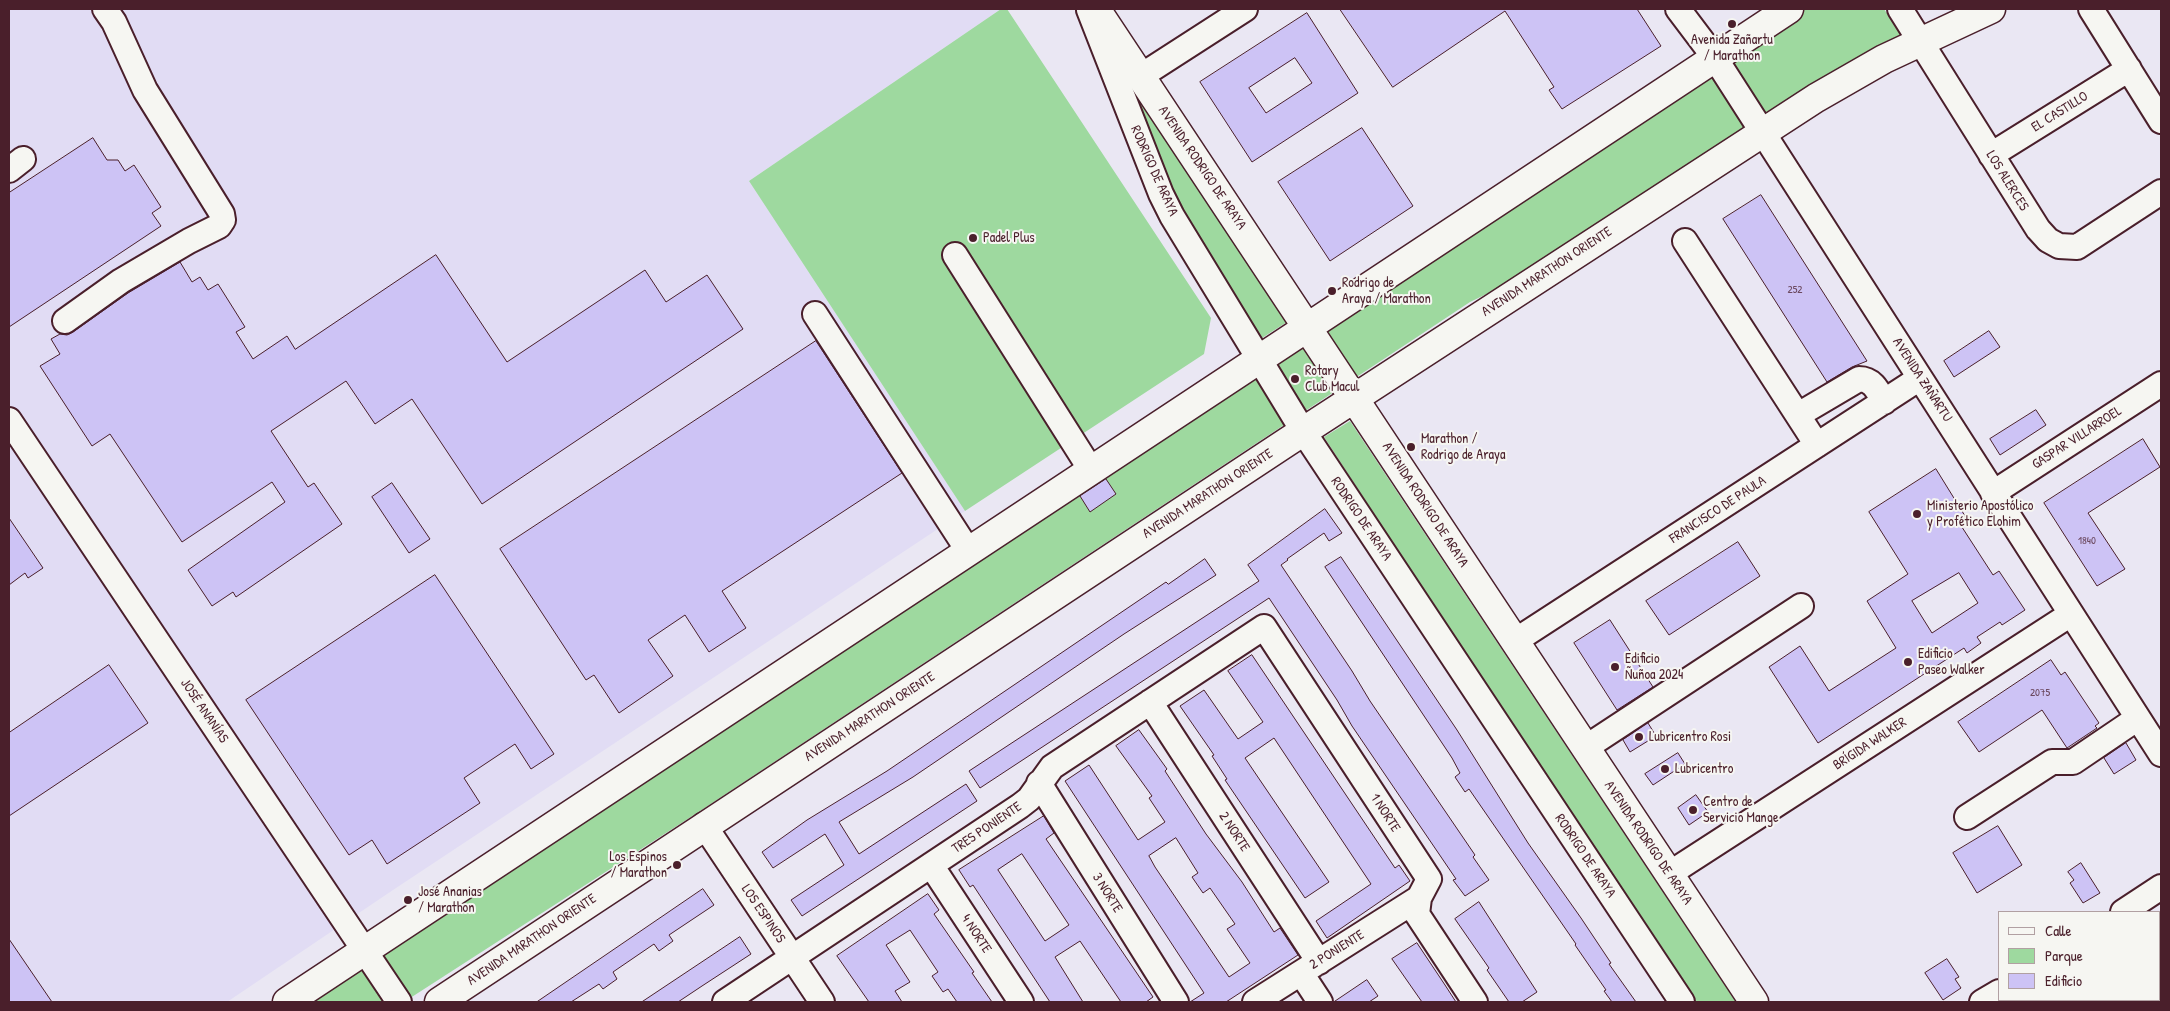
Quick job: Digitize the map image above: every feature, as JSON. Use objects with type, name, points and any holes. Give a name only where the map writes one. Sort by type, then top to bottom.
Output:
[{"type":"main road","name":"AVENIDA RODRIGO DE ARAYA","points":[[1096,9],[1754,1002]]},
{"type":"main road","points":[[288,1002],[1790,9]]},
{"type":"main road","name":"AVENIDA MARATHON ORIENTE","points":[[439,1002],[1354,398],[1763,132],[1864,69],[1991,9]]},
{"type":"street","points":[[65,321],[121,281],[188,241],[219,226],[223,220],[222,214],[145,90],[114,22],[105,9]]},
{"type":"street","name":"RODRIGO DE ARAYA","points":[[1088,9],[1161,194],[1172,216],[1303,432],[1682,1002]]},
{"type":"street","points":[[1141,76],[1245,9]]},
{"type":"street","name":"AVENIDA ZAÑARTU","points":[[1678,9],[1715,58],[1763,132],[2161,754]]},
{"type":"street","name":"LOS ALERCES","points":[[1900,9],[2038,229],[2048,240],[2059,246],[2077,247],[2161,192]]},
{"type":"street","points":[[2091,9],[2129,69],[2153,90],[2161,121]]},
{"type":"street","name":"EL CASTILLO","points":[[1991,155],[2129,69]]},
{"type":"street","points":[[1686,241],[1817,445]]},
{"type":"street","points":[[955,255],[1092,470]]},
{"type":"street","points":[[815,314],[969,552]]},
{"type":"street","name":"FRANCISCO DE PAULA","points":[[1515,641],[1920,378]]},
{"type":"street","points":[[1798,415],[1859,379],[1864,379],[1873,384],[1884,402]]},
{"type":"street","name":"GASPAR VILLARROEL","points":[[1994,492],[2161,384]]},
{"type":"street","name":"JOSÉ ANANÍAS","points":[[9,420],[399,1002]]},
{"type":"street","points":[[1585,748],[1801,606]]},
{"type":"street","name":"BRÍGIDA WALKER","points":[[1669,874],[2071,614]]},
{"type":"street","name":"TRES PONIENTE","points":[[725,1002],[1020,806],[1028,799],[1052,767],[1264,627]]},
{"type":"street","name":"1 NORTE","points":[[1264,627],[1429,879],[1420,898],[1417,914],[1475,1002]]},
{"type":"street","name":"2 NORTE","points":[[1150,702],[1310,968],[1320,1002]]},
{"type":"street","points":[[1967,817],[2052,762],[2073,762],[2138,718]]},
{"type":"street","name":"3 NORTE","points":[[1039,783],[1176,1002]]},
{"type":"street","name":"LOS ESPINOS","points":[[704,826],[822,1002]]},
{"type":"street","name":"4 NORTE","points":[[931,865],[1021,1002]]},
{"type":"street","points":[[2124,911],[2161,887]]},
{"type":"street","name":"2 PONIENTE","points":[[1255,1002],[1420,898]]},
{"type":"street","points":[[1982,1002],[1998,993]]},
{"type":"shaded area","points":[[9,9],[1001,9],[749,181],[965,511],[227,1002],[9,1002]]},
{"type":"green space","name":"Padel Plus","points":[[1001,9],[1007,9],[1211,318],[1204,354],[965,511],[749,181]]},
{"type":"green space","points":[[1798,9],[1884,9],[1905,40],[1528,274],[1470,302],[697,813],[404,1002],[300,1002]]},
{"type":"green space","points":[[1134,81],[1288,314],[1287,322],[1262,338],[1257,336],[1172,194],[1124,86]]},
{"type":"green space","points":[[1350,421],[1736,1002],[1691,1002],[1324,437]]},
{"type":"building","points":[[1340,9],[1637,9],[1661,46],[1562,109],[1549,90],[1554,87],[1505,11],[1393,87]]},
{"type":"building","points":[[1307,13],[1358,93],[1252,162],[1200,82]],"holes":[[[1295,58],[1312,83],[1266,113],[1249,88]]]},
{"type":"building","points":[[1362,128],[1413,206],[1330,261],[1278,182]]},
{"type":"building","points":[[93,138],[107,160],[118,160],[125,171],[134,165],[161,207],[152,213],[161,226],[9,327],[9,193]]},
{"type":"building","points":[[1761,195],[1867,361],[1852,367],[1827,382],[1723,219]]},
{"type":"building","points":[[436,255],[507,362],[645,270],[666,302],[707,275],[743,329],[482,504],[412,399],[375,424],[346,381],[271,431],[308,487],[314,483],[342,524],[236,597],[233,592],[212,606],[188,570],[285,502],[272,482],[182,542],[110,434],[92,446],[40,366],[60,354],[51,339],[60,334],[67,335],[73,332],[128,293],[180,262],[192,282],[200,277],[208,290],[218,284],[245,327],[236,332],[253,359],[287,336],[295,349]]},
{"type":"building","points":[[1989,331],[2000,347],[1954,377],[1944,361]]},
{"type":"building","points":[[816,341],[902,473],[722,591],[746,628],[709,652],[685,615],[648,640],[673,676],[619,713],[594,675],[586,680],[500,549]]},
{"type":"building","points":[[2036,410],[2046,425],[2000,455],[1990,439]]},
{"type":"building","points":[[2143,439],[2160,467],[2088,513],[2125,569],[2097,586],[2044,503]]},
{"type":"building","points":[[1936,469],[1965,516],[1958,521],[1993,575],[1999,571],[2025,610],[2002,625],[2000,622],[1977,637],[1981,643],[1967,653],[1964,648],[1818,743],[1769,667],[1800,646],[1829,691],[1896,648],[1867,601],[1908,574],[1869,512]],"holes":[[[1959,573],[1978,603],[1932,633],[1912,601]]]},
{"type":"building","points":[[1106,479],[1116,494],[1090,512],[1080,496]]},
{"type":"building","points":[[392,483],[430,539],[409,553],[372,497]]},
{"type":"building","points":[[1325,509],[1342,533],[1329,541],[1324,533],[1281,565],[1370,701],[1475,855],[1473,857],[1489,880],[1465,896],[1453,880],[1456,879],[1352,726],[1337,700],[1269,598],[980,788],[969,771],[1259,581],[1248,565]]},
{"type":"building","points":[[9,518],[43,568],[28,578],[25,573],[9,585]]},
{"type":"building","points":[[1738,542],[1760,576],[1669,635],[1646,601]]},
{"type":"building","points":[[1341,557],[1457,730],[1528,843],[1581,918],[1611,963],[1609,964],[1636,1002],[1612,1002],[1576,944],[1469,789],[1465,792],[1455,777],[1460,773],[1452,758],[1325,567]]},
{"type":"building","points":[[1205,559],[1216,575],[1124,634],[913,777],[839,822],[859,854],[966,784],[977,801],[802,916],[791,900],[844,865],[825,834],[773,868],[762,852],[807,820],[887,771],[1166,582],[1168,584]]},
{"type":"building","points":[[435,575],[554,754],[531,769],[515,744],[464,778],[480,803],[387,864],[372,840],[349,855],[246,700]]},
{"type":"building","name":"Edificio Ñuñoa 2024","points":[[1610,620],[1653,687],[1617,710],[1574,643]]},
{"type":"building","points":[[1252,655],[1395,868],[1399,865],[1410,881],[1327,938],[1316,921],[1371,884],[1274,738],[1245,758],[1329,882],[1305,898],[1225,780],[1227,779],[1212,756],[1214,755],[1180,706],[1204,690],[1238,739],[1263,722],[1228,671]]},
{"type":"building","points":[[2051,660],[2061,675],[2065,672],[2099,723],[2095,726],[2097,728],[2067,748],[2042,710],[1979,752],[1958,722]]},
{"type":"building","points":[[109,665],[148,723],[9,816],[9,733]]},
{"type":"building","name":"Lubricentro Rosi","points":[[1648,723],[1656,736],[1630,752],[1623,740]]},
{"type":"building","points":[[1139,730],[1167,769],[1165,771],[1206,834],[1242,882],[1274,932],[1280,928],[1298,955],[1226,1002],[1190,1002],[1204,993],[1065,781],[1089,765],[1138,840],[1165,822],[1149,798],[1152,796],[1116,746]],"holes":[[[1176,838],[1198,873],[1192,877],[1203,893],[1210,888],[1235,924],[1227,929],[1250,963],[1229,977],[1149,856]]]},
{"type":"building","points":[[2126,743],[2136,760],[2114,774],[2104,758]]},
{"type":"building","name":"Lubricentro","points":[[1678,753],[1685,764],[1653,785],[1645,774]]},
{"type":"building","name":"Centro de Servicio Mange","points":[[1696,795],[1708,812],[1689,825],[1678,808]]},
{"type":"building","points":[[1044,816],[1054,833],[1046,839],[1153,997],[1146,1002],[1121,1002],[1080,941],[1055,957],[1083,1002],[1050,1002],[973,885],[970,887],[959,870]],"holes":[[[1022,854],[1069,925],[1045,941],[998,870]]]},
{"type":"building","points":[[1998,826],[2022,865],[1977,893],[1953,853]]},
{"type":"building","points":[[2081,863],[2100,893],[2083,903],[2070,883],[2074,880],[2068,872]]},
{"type":"building","points":[[703,889],[714,905],[669,935],[673,941],[659,951],[654,944],[613,972],[617,979],[603,989],[599,984],[571,1002],[537,1002]]},
{"type":"building","points":[[928,894],[939,910],[934,914],[992,1002],[957,1002],[948,989],[943,992],[932,976],[938,972],[910,930],[886,945],[910,982],[895,991],[902,1002],[869,1002],[837,956]]},
{"type":"building","points":[[1479,902],[1537,992],[1522,1002],[1509,1002],[1487,970],[1489,968],[1455,919]]},
{"type":"building","points":[[740,937],[751,954],[678,1002],[642,1002]]},
{"type":"building","points":[[9,939],[52,1002],[9,1002]]},
{"type":"building","points":[[1417,943],[1456,1002],[1422,1002],[1392,959]]},
{"type":"building","points":[[1947,959],[1959,977],[1955,979],[1961,988],[1943,1000],[1925,973]]},
{"type":"building","points":[[1367,980],[1378,996],[1369,1002],[1334,1002]]},
{"type":"place","name":"Avenida Zañartu / Marathon","points":[[1732,24]]},
{"type":"place","name":"Padel Plus","points":[[973,238]]},
{"type":"place","name":"Rodrigo de Araya / Marathon","points":[[1332,291]]},
{"type":"place","name":"Rotary Club Macul","points":[[1295,379]]},
{"type":"place","name":"Marathon / Rodrigo de Araya","points":[[1411,447]]},
{"type":"place","name":"Ministerio Apostólico y Profético Elohim","points":[[1917,514]]},
{"type":"place","name":"Edificio Paseo Walker","points":[[1908,662]]},
{"type":"place","name":"Edificio Ñuñoa 2024","points":[[1615,667]]},
{"type":"place","name":"Lubricentro Rosi","points":[[1639,737]]},
{"type":"place","name":"Lubricentro","points":[[1665,769]]},
{"type":"place","name":"Centro de Servicio Mange","points":[[1693,810]]},
{"type":"place","name":"Los Espinos / Marathon","points":[[677,865]]},
{"type":"place","name":"José Ananias / Marathon","points":[[408,900]]}]
